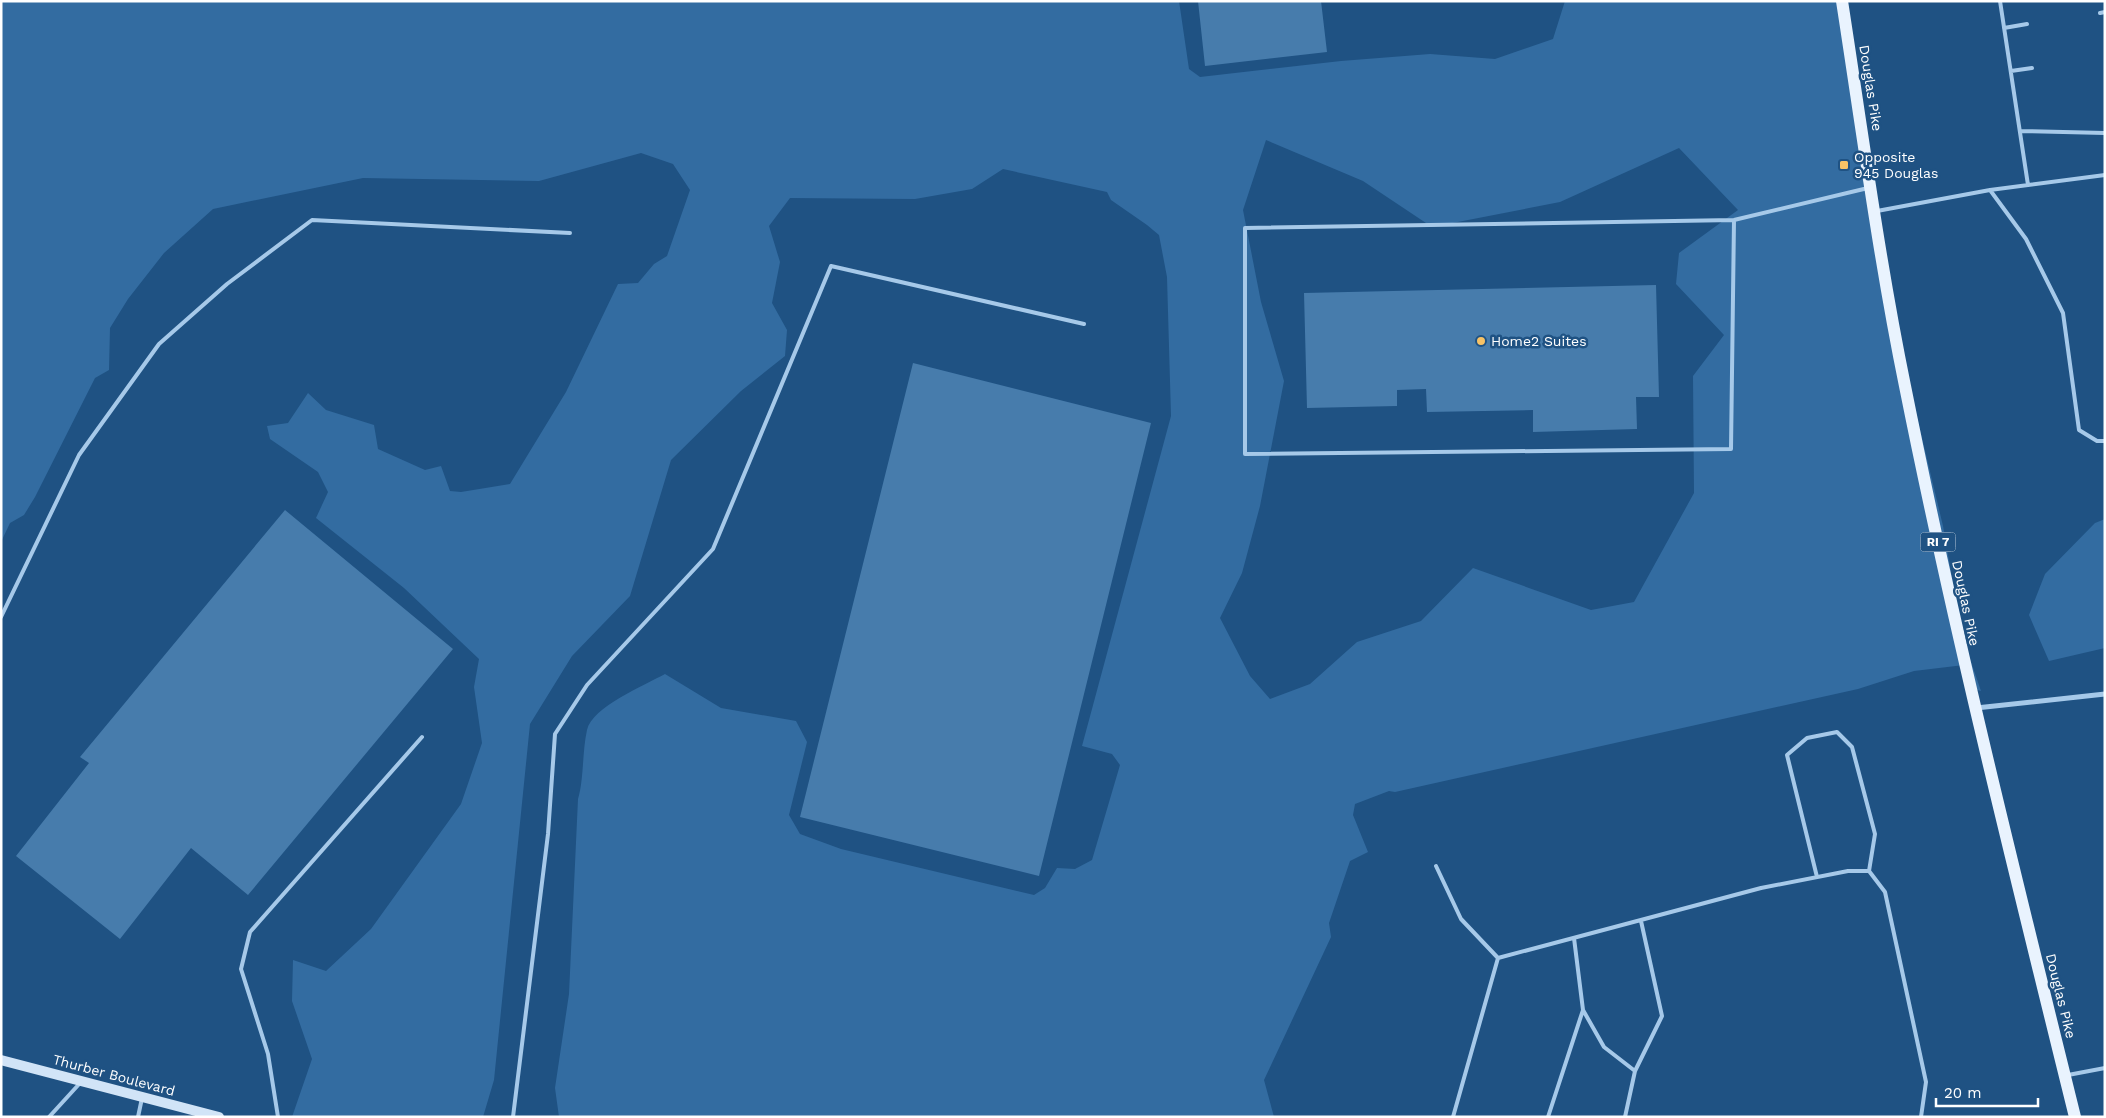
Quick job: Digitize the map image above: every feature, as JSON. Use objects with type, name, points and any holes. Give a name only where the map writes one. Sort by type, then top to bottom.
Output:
[{"type":"main road","name":"Douglas Pike","points":[[1842,1],[1874,212],[1904,384],[1966,675],[1976,708],[2075,1117]]},
{"type":"street","points":[[1976,708],[2105,694]]},
{"type":"street","name":"Thurber Boulevard","points":[[1,1060],[217,1116]]},
{"type":"lane","points":[[2000,1],[2028,185]]},
{"type":"lane","points":[[2004,28],[2027,24]]},
{"type":"lane","points":[[2011,71],[2032,68]]},
{"type":"lane","points":[[2020,131],[2105,133]]},
{"type":"lane","points":[[1874,212],[1990,190],[2105,175]]},
{"type":"lane","points":[[1734,220],[1731,449],[1245,454],[1245,228],[1734,220],[1870,187]]},
{"type":"lane","points":[[1990,190],[2026,239],[2063,313],[2079,430],[2097,441],[2105,440]]},
{"type":"lane","points":[[1,617],[79,455],[159,344],[227,284],[312,220],[570,233]]},
{"type":"lane","points":[[513,1117],[548,834],[555,734],[587,685],[713,549],[831,266],[1084,324]]},
{"type":"lane","points":[[1817,877],[1787,755],[1807,738],[1837,732],[1852,748],[1875,834],[1869,871],[1885,892],[1922,1063],[1926,1082],[1921,1117]]},
{"type":"lane","points":[[278,1117],[268,1054],[240,969],[250,932],[422,737]]},
{"type":"lane","points":[[1436,866],[1461,919],[1498,958]]},
{"type":"lane","points":[[1498,958],[1761,888],[1848,871],[1869,871]]},
{"type":"lane","points":[[1625,1117],[1635,1071],[1662,1016],[1641,921]]},
{"type":"lane","points":[[1574,938],[1583,1010],[1604,1048],[1635,1071]]},
{"type":"lane","points":[[1453,1117],[1498,958]]},
{"type":"lane","points":[[1548,1117],[1583,1010]]},
{"type":"lane","points":[[2065,1075],[2105,1068]]},
{"type":"lane","points":[[49,1117],[82,1081]]},
{"type":"lane","points":[[138,1117],[142,1096]]},
{"type":"shaded area","points":[[1,1],[1179,1],[1189,69],[1200,77],[1341,61],[1430,54],[1495,59],[1553,39],[1565,1],[1846,1],[1884,248],[1906,371],[1943,526],[1962,636],[1981,691],[1974,689],[1964,665],[1914,671],[1858,689],[1395,792],[1389,791],[1355,804],[1353,815],[1368,852],[1350,861],[1329,923],[1331,937],[1264,1080],[1274,1117],[559,1117],[555,1088],[569,994],[578,799],[585,739],[591,721],[598,713],[620,698],[665,674],[721,708],[796,721],[807,742],[789,815],[800,834],[841,849],[1034,895],[1045,888],[1057,868],[1075,869],[1092,860],[1120,765],[1112,754],[1082,746],[1171,416],[1167,277],[1159,235],[1111,200],[1107,192],[1003,169],[972,189],[915,199],[790,198],[769,226],[780,262],[772,303],[787,330],[785,356],[741,391],[671,460],[630,596],[572,656],[530,724],[494,1080],[483,1117],[292,1117],[312,1059],[292,1001],[293,960],[326,971],[371,929],[461,804],[482,743],[474,687],[479,659],[404,588],[316,518],[328,492],[318,472],[270,439],[267,426],[288,423],[308,393],[326,410],[374,425],[378,449],[425,470],[441,466],[450,491],[461,492],[510,484],[566,392],[618,284],[638,283],[654,264],[667,256],[690,190],[673,164],[641,153],[539,181],[363,178],[213,209],[164,253],[128,299],[110,328],[109,370],[95,378],[35,497],[24,515],[10,523],[1,542]],"holes":[[[1266,140],[1363,181],[1432,227],[1560,202],[1679,148],[1738,210],[1679,253],[1676,284],[1724,335],[1693,376],[1694,493],[1634,602],[1591,610],[1473,568],[1421,621],[1357,642],[1310,684],[1270,699],[1250,676],[1220,618],[1242,573],[1260,506],[1284,381],[1261,302],[1243,210]]]},
{"type":"shaded area","points":[[2105,519],[2105,648],[2049,661],[2029,615],[2045,574],[2095,523]]},
{"type":"building","points":[[1198,1],[1321,1],[1327,52],[1205,66]]},
{"type":"building","name":"Home2 Suites","points":[[1656,285],[1659,397],[1636,397],[1637,429],[1533,432],[1533,410],[1427,412],[1426,389],[1397,390],[1397,406],[1307,408],[1304,293]]},
{"type":"building","points":[[913,363],[1151,423],[1039,876],[800,817]]},
{"type":"building","points":[[285,510],[453,649],[248,895],[191,848],[120,939],[16,856],[89,763],[80,757]]},
{"type":"place","name":"Opposite 945 Douglas","points":[[1844,165]]},
{"type":"place","name":"Home2 Suites","points":[[1481,341]]}]
